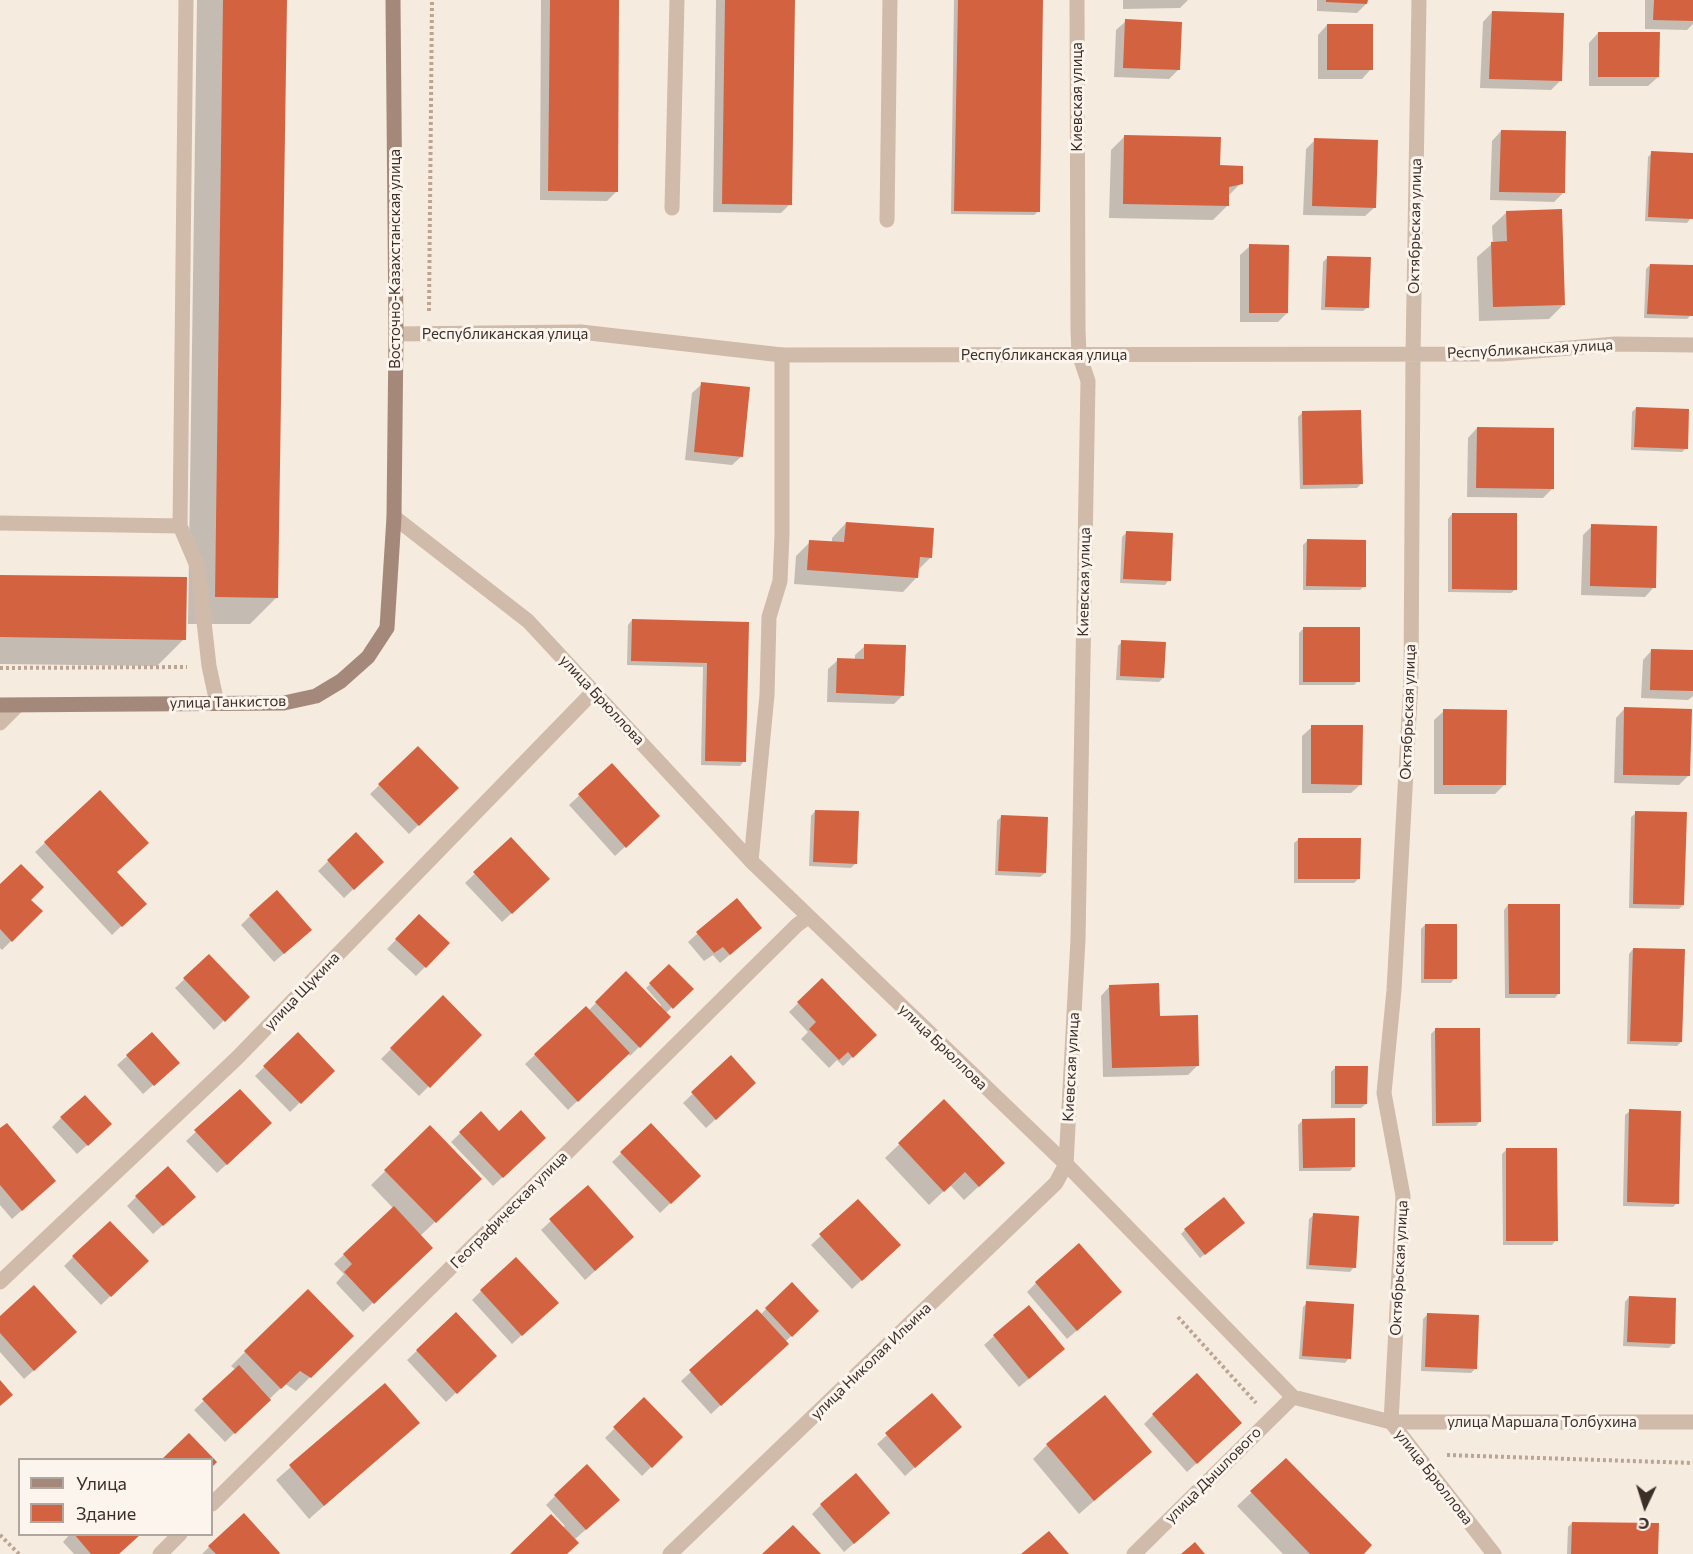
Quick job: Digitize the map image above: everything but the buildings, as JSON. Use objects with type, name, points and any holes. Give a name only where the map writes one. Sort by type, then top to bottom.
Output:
[{"type":"main road","name":"Восточно-Казахстанская улица","points":[[393,0],[396,334],[394,518]]},
{"type":"main road","name":"улица Танкистов","points":[[0,705],[284,703],[316,696],[341,681],[368,657],[387,628],[394,518]]},
{"type":"street","points":[[186,0],[180,526],[198,568],[209,666],[217,703]]},
{"type":"street","points":[[672,208],[677,0]]},
{"type":"street","points":[[887,220],[890,0]]},
{"type":"street","name":"Киевская улица","points":[[1066,1164],[1078,939],[1088,381],[1079,354],[1078,330],[1077,0]]},
{"type":"street","name":"Октябрьская улица","points":[[1391,1422],[1403,1196],[1384,1093],[1394,990],[1411,680],[1413,355],[1419,0]]},
{"type":"street","name":"Республиканская улица","points":[[396,334],[581,332],[782,354],[1413,355],[1502,354],[1615,344],[1693,345]]},
{"type":"street","points":[[751,861],[767,695],[769,617],[780,581],[782,354]]},
{"type":"street","name":"улица Брюллова","points":[[394,518],[528,621],[751,861],[1066,1164],[1293,1397],[1391,1422],[1494,1554]]},
{"type":"street","points":[[0,523],[180,526]]},
{"type":"street","name":"улица Щукина","points":[[0,1282],[237,1058],[594,691]]},
{"type":"street","points":[[0,723],[18,705]]},
{"type":"street","name":"Географическая улица","points":[[213,1502],[797,925],[808,918]]},
{"type":"street","name":"улица Николая Ильина","points":[[670,1554],[1056,1183],[1066,1164]]},
{"type":"street","name":"улица Дышлового","points":[[1134,1554],[1293,1397]]},
{"type":"street","name":"улица Маршала Толбухина","points":[[1391,1422],[1693,1422]]},
{"type":"street","points":[[160,1554],[178,1536]]},
{"type":"path","points":[[429,295],[432,0]]},
{"type":"path","points":[[0,668],[209,666]]},
{"type":"path","points":[[1416,1454],[1693,1464]]},
{"type":"path","points":[[0,1535],[19,1554]]}]
